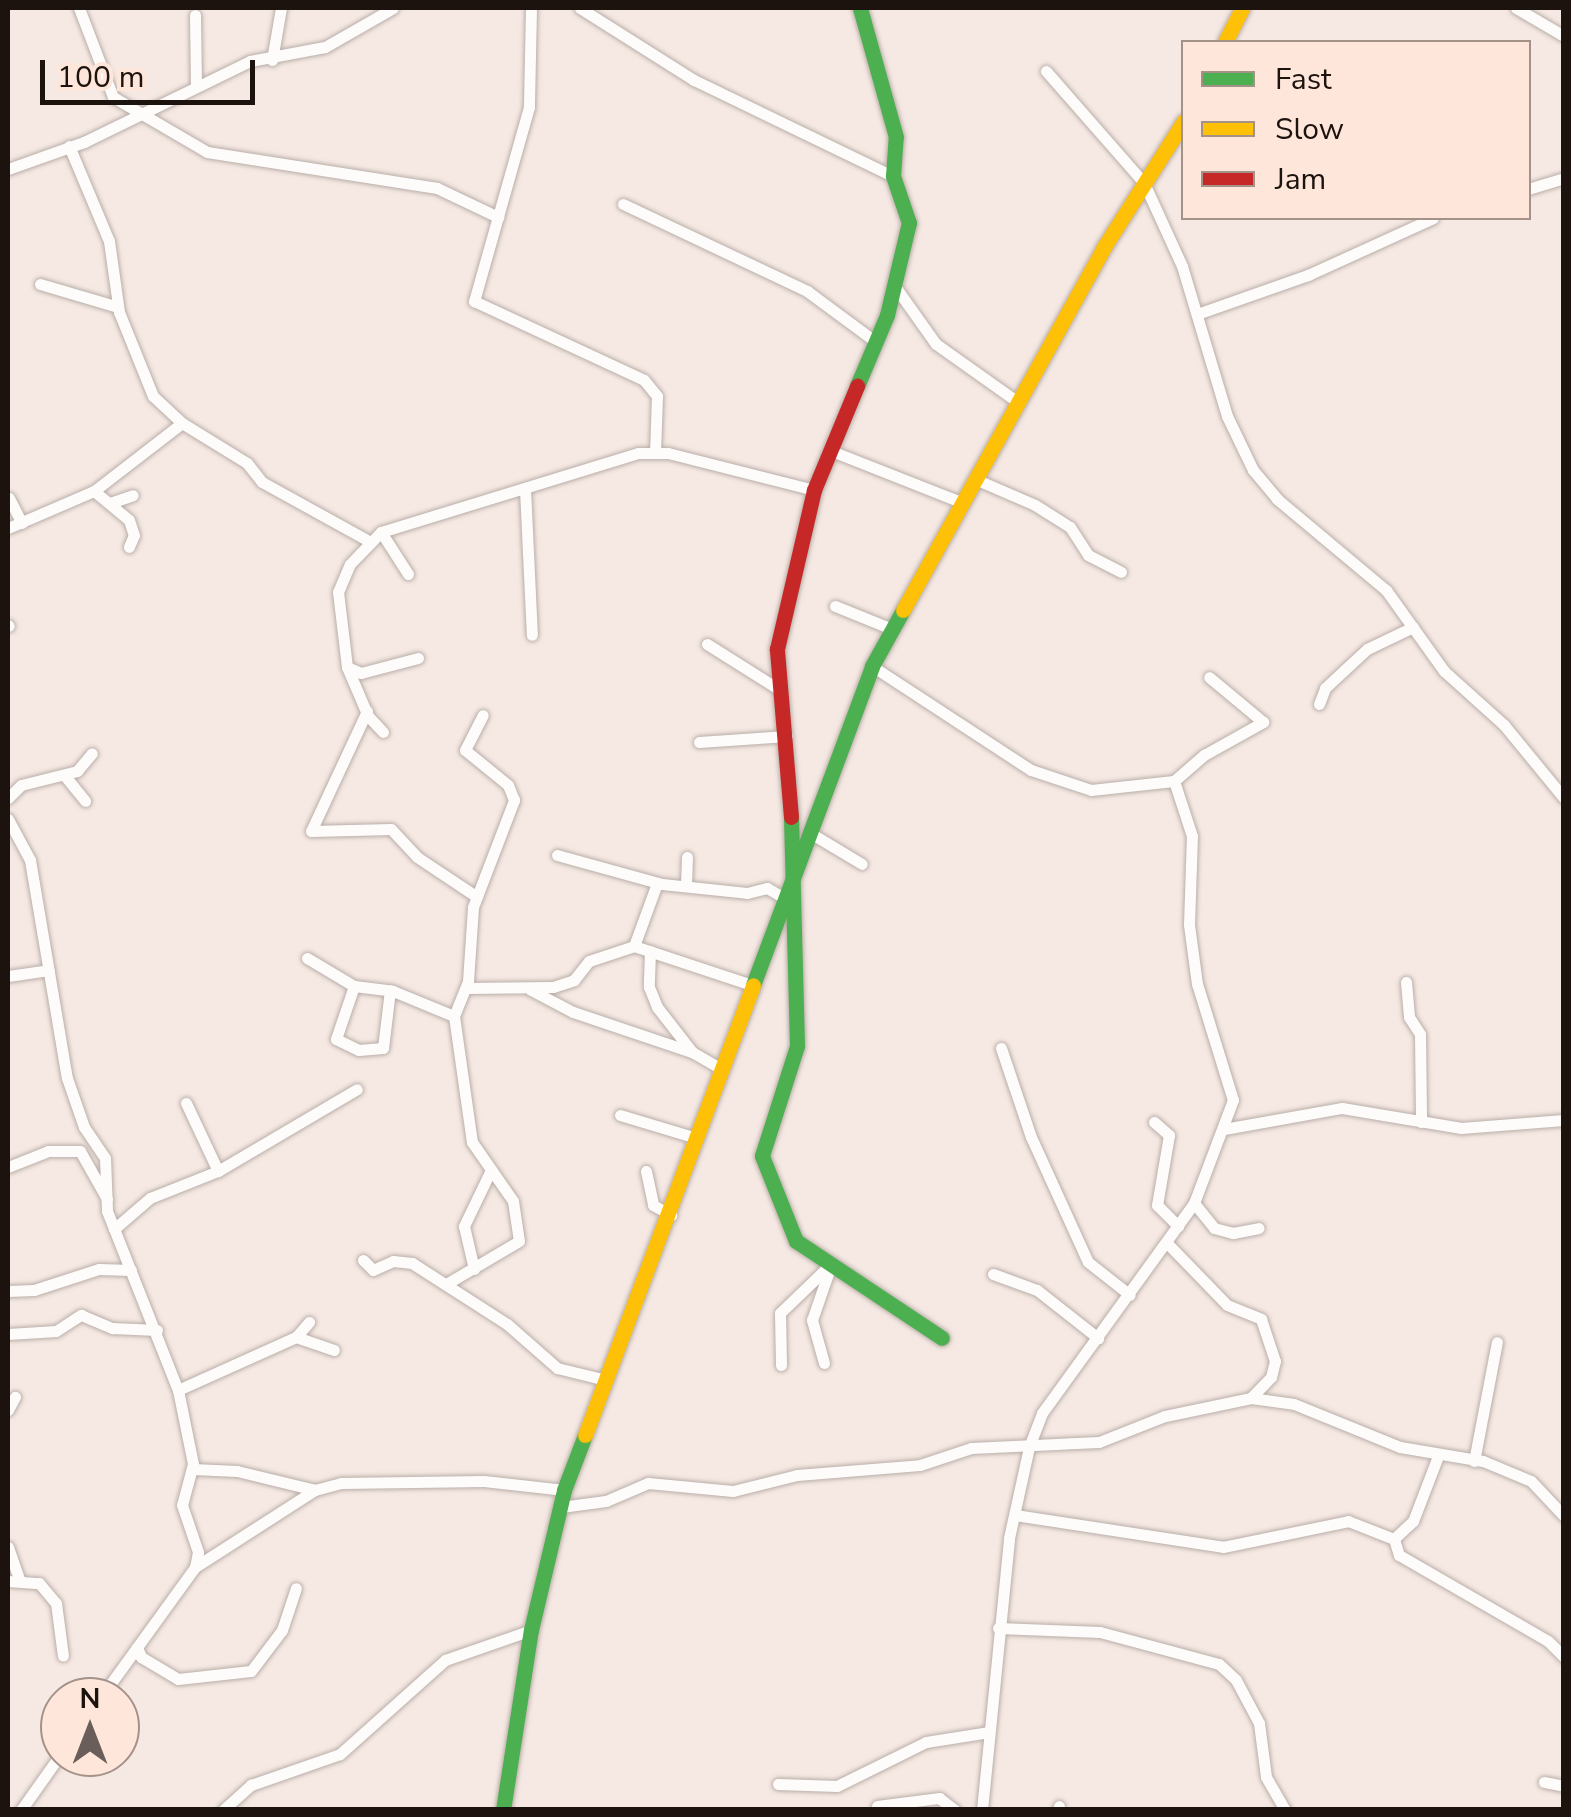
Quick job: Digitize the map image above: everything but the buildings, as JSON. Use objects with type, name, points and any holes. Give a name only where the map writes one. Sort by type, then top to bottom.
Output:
[{"type":"street","points":[[79,8],[113,97],[207,152],[437,188],[498,218]]},
{"type":"street","points":[[272,60],[282,8]]},
{"type":"street","points":[[8,168],[144,114],[196,84],[250,61],[272,60],[325,47],[392,8]]},
{"type":"street","points":[[531,8],[529,108],[474,301],[644,380],[657,396],[655,453]]},
{"type":"street","points":[[580,8],[694,80],[893,176]]},
{"type":"street","points":[[860,8],[896,137],[893,176],[909,224],[876,342],[814,490],[777,650],[787,736],[788,900],[796,1046],[762,1156],[796,1240],[942,1338]]},
{"type":"street","points":[[1227,40],[1242,8]]},
{"type":"street","points":[[1516,8],[1564,36]]},
{"type":"street","points":[[194,14],[196,84]]},
{"type":"street","points":[[1046,72],[1144,183],[1196,314],[1226,416],[1253,470],[1277,499],[1386,590],[1444,671],[1504,725],[1564,798]]},
{"type":"street","points":[[503,1810],[531,1630],[563,1498],[872,666],[974,479],[1181,126]]},
{"type":"street","points":[[69,146],[109,242],[118,307],[144,380],[182,423],[219,442],[287,498],[370,541]]},
{"type":"street","points":[[1531,189],[1564,178]]},
{"type":"street","points":[[623,204],[807,290],[876,342]]},
{"type":"street","points":[[1196,314],[1308,275],[1429,220]]},
{"type":"street","points":[[40,284],[118,307]]},
{"type":"street","points":[[894,284],[936,344],[1019,403]]},
{"type":"street","points":[[8,528],[94,491],[182,423]]},
{"type":"street","points":[[829,450],[961,502]]},
{"type":"street","points":[[383,732],[367,711],[347,667],[338,592],[370,541],[381,532],[525,489],[595,462],[655,453],[814,490]]},
{"type":"street","points":[[974,479],[1036,505],[1070,528],[1088,555],[1121,572]]},
{"type":"street","points":[[525,489],[532,635]]},
{"type":"street","points":[[94,491],[129,520],[134,535],[129,547]]},
{"type":"street","points":[[110,503],[133,495]]},
{"type":"street","points":[[9,498],[22,523]]},
{"type":"street","points":[[381,532],[408,574]]},
{"type":"street","points":[[835,606],[892,628]]},
{"type":"street","points":[[1319,704],[1325,688],[1367,649],[1412,627]]},
{"type":"street","points":[[706,644],[780,690]]},
{"type":"street","points":[[347,667],[362,674],[418,658]]},
{"type":"street","points":[[872,666],[1030,770],[1091,790],[1174,781],[1204,754],[1263,722],[1255,708],[1209,677]]},
{"type":"street","points":[[367,711],[310,831],[391,829],[417,857],[477,898]]},
{"type":"street","points":[[446,1284],[519,1241],[518,1214],[472,1142],[454,1016],[466,988],[477,898],[514,800],[508,785],[465,750],[483,715]]},
{"type":"street","points":[[699,742],[787,736]]},
{"type":"street","points":[[8,798],[21,785],[65,776],[92,753]]},
{"type":"street","points":[[65,776],[85,801]]},
{"type":"street","points":[[982,1810],[998,1628],[1029,1446],[1042,1413],[1194,1203],[1233,1100],[1196,984],[1189,926],[1192,836],[1174,781]]},
{"type":"street","points":[[8,820],[30,860],[71,1091],[105,1158],[106,1199]]},
{"type":"street","points":[[812,834],[862,864]]},
{"type":"street","points":[[557,855],[657,883],[747,893],[767,888],[788,900]]},
{"type":"street","points":[[686,885],[687,857]]},
{"type":"street","points":[[634,946],[657,883]]},
{"type":"street","points":[[466,988],[530,990],[574,980],[589,960],[634,946],[752,985]]},
{"type":"street","points":[[650,951],[649,987],[657,1007],[692,1052]]},
{"type":"street","points":[[307,958],[354,986],[390,990],[454,1016]]},
{"type":"street","points":[[8,976],[49,970]]},
{"type":"street","points":[[1406,982],[1409,1017],[1420,1034],[1421,1122]]},
{"type":"street","points":[[354,986],[336,1038],[358,1050],[383,1048],[390,990]]},
{"type":"street","points":[[530,990],[573,1012],[692,1052],[720,1068]]},
{"type":"street","points":[[1000,1048],[1031,1137],[1088,1262],[1130,1295]]},
{"type":"street","points":[[114,1229],[150,1198],[218,1171],[357,1089]]},
{"type":"street","points":[[186,1103],[218,1171]]},
{"type":"street","points":[[1224,1129],[1342,1108],[1421,1122],[1501,1130],[1564,1120]]},
{"type":"street","points":[[620,1115],[696,1138]]},
{"type":"street","points":[[1154,1122],[1169,1135],[1157,1206],[1178,1226]]},
{"type":"street","points":[[8,1167],[48,1151],[80,1151],[106,1199],[114,1229],[178,1390],[193,1469],[182,1505],[198,1552],[195,1566]]},
{"type":"street","points":[[646,1171],[653,1205],[671,1215]]},
{"type":"street","points":[[474,1268],[464,1226],[490,1172]]},
{"type":"street","points":[[1194,1203],[1214,1228],[1234,1233],[1258,1228]]},
{"type":"street","points":[[1167,1244],[1227,1305],[1262,1319],[1275,1361],[1271,1377],[1252,1398]]},
{"type":"street","points":[[363,1260],[374,1270],[412,1262],[557,1368],[606,1380]]},
{"type":"street","points":[[824,1363],[812,1320],[831,1264]]},
{"type":"street","points":[[781,1365],[780,1313],[831,1264]]},
{"type":"street","points":[[8,1291],[34,1290],[99,1270],[132,1270]]},
{"type":"street","points":[[993,1274],[1037,1290],[1098,1338]]},
{"type":"street","points":[[8,1334],[56,1331],[82,1315],[112,1328],[157,1330]]},
{"type":"street","points":[[178,1390],[296,1336],[310,1322]]},
{"type":"street","points":[[296,1336],[334,1350]]},
{"type":"street","points":[[1474,1460],[1497,1342]]},
{"type":"street","points":[[8,1410],[15,1397]]},
{"type":"street","points":[[116,1677],[195,1566],[315,1490],[342,1483],[484,1480],[563,1498],[606,1501],[648,1483],[733,1491],[797,1475],[920,1465],[971,1448],[1098,1442],[1164,1416],[1252,1398],[1294,1404],[1364,1435],[1438,1456],[1474,1460],[1531,1482],[1564,1516]]},
{"type":"street","points":[[1394,1539],[1414,1521],[1438,1456]]},
{"type":"street","points":[[193,1469],[237,1471],[315,1490]]},
{"type":"street","points":[[1015,1515],[1224,1547],[1348,1521],[1394,1539],[1400,1556],[1548,1641],[1564,1658]]},
{"type":"street","points":[[8,1547],[13,1580],[39,1583],[56,1603],[63,1656]]},
{"type":"street","points":[[137,1647],[141,1657],[178,1679],[250,1671],[282,1630],[296,1588]]},
{"type":"street","points":[[998,1628],[1100,1632],[1220,1664],[1236,1680],[1260,1723],[1266,1777],[1285,1810]]},
{"type":"street","points":[[223,1810],[250,1786],[340,1754],[446,1660],[531,1630]]},
{"type":"street","points":[[778,1784],[837,1786],[926,1742],[990,1732]]},
{"type":"street","points":[[21,1810],[44,1777]]},
{"type":"street","points":[[1544,1782],[1564,1786]]},
{"type":"street","points":[[877,1806],[939,1798],[955,1810]]},
{"type":"traffic: fast","points":[[857,386],[887,315],[909,223],[893,176],[896,137],[860,8]]},
{"type":"traffic: fast","points":[[753,985],[872,666],[903,610]]},
{"type":"traffic: fast","points":[[791,817],[797,1046],[762,1156],[796,1241],[942,1338]]},
{"type":"traffic: fast","points":[[503,1810],[531,1630],[564,1490],[585,1435]]},
{"type":"traffic: slow","points":[[1226,40],[1242,8]]},
{"type":"traffic: slow","points":[[903,610],[1104,247],[1181,126]]},
{"type":"traffic: slow","points":[[585,1435],[753,985]]},
{"type":"traffic: jam","points":[[791,817],[777,649],[814,490],[857,386]]}]
